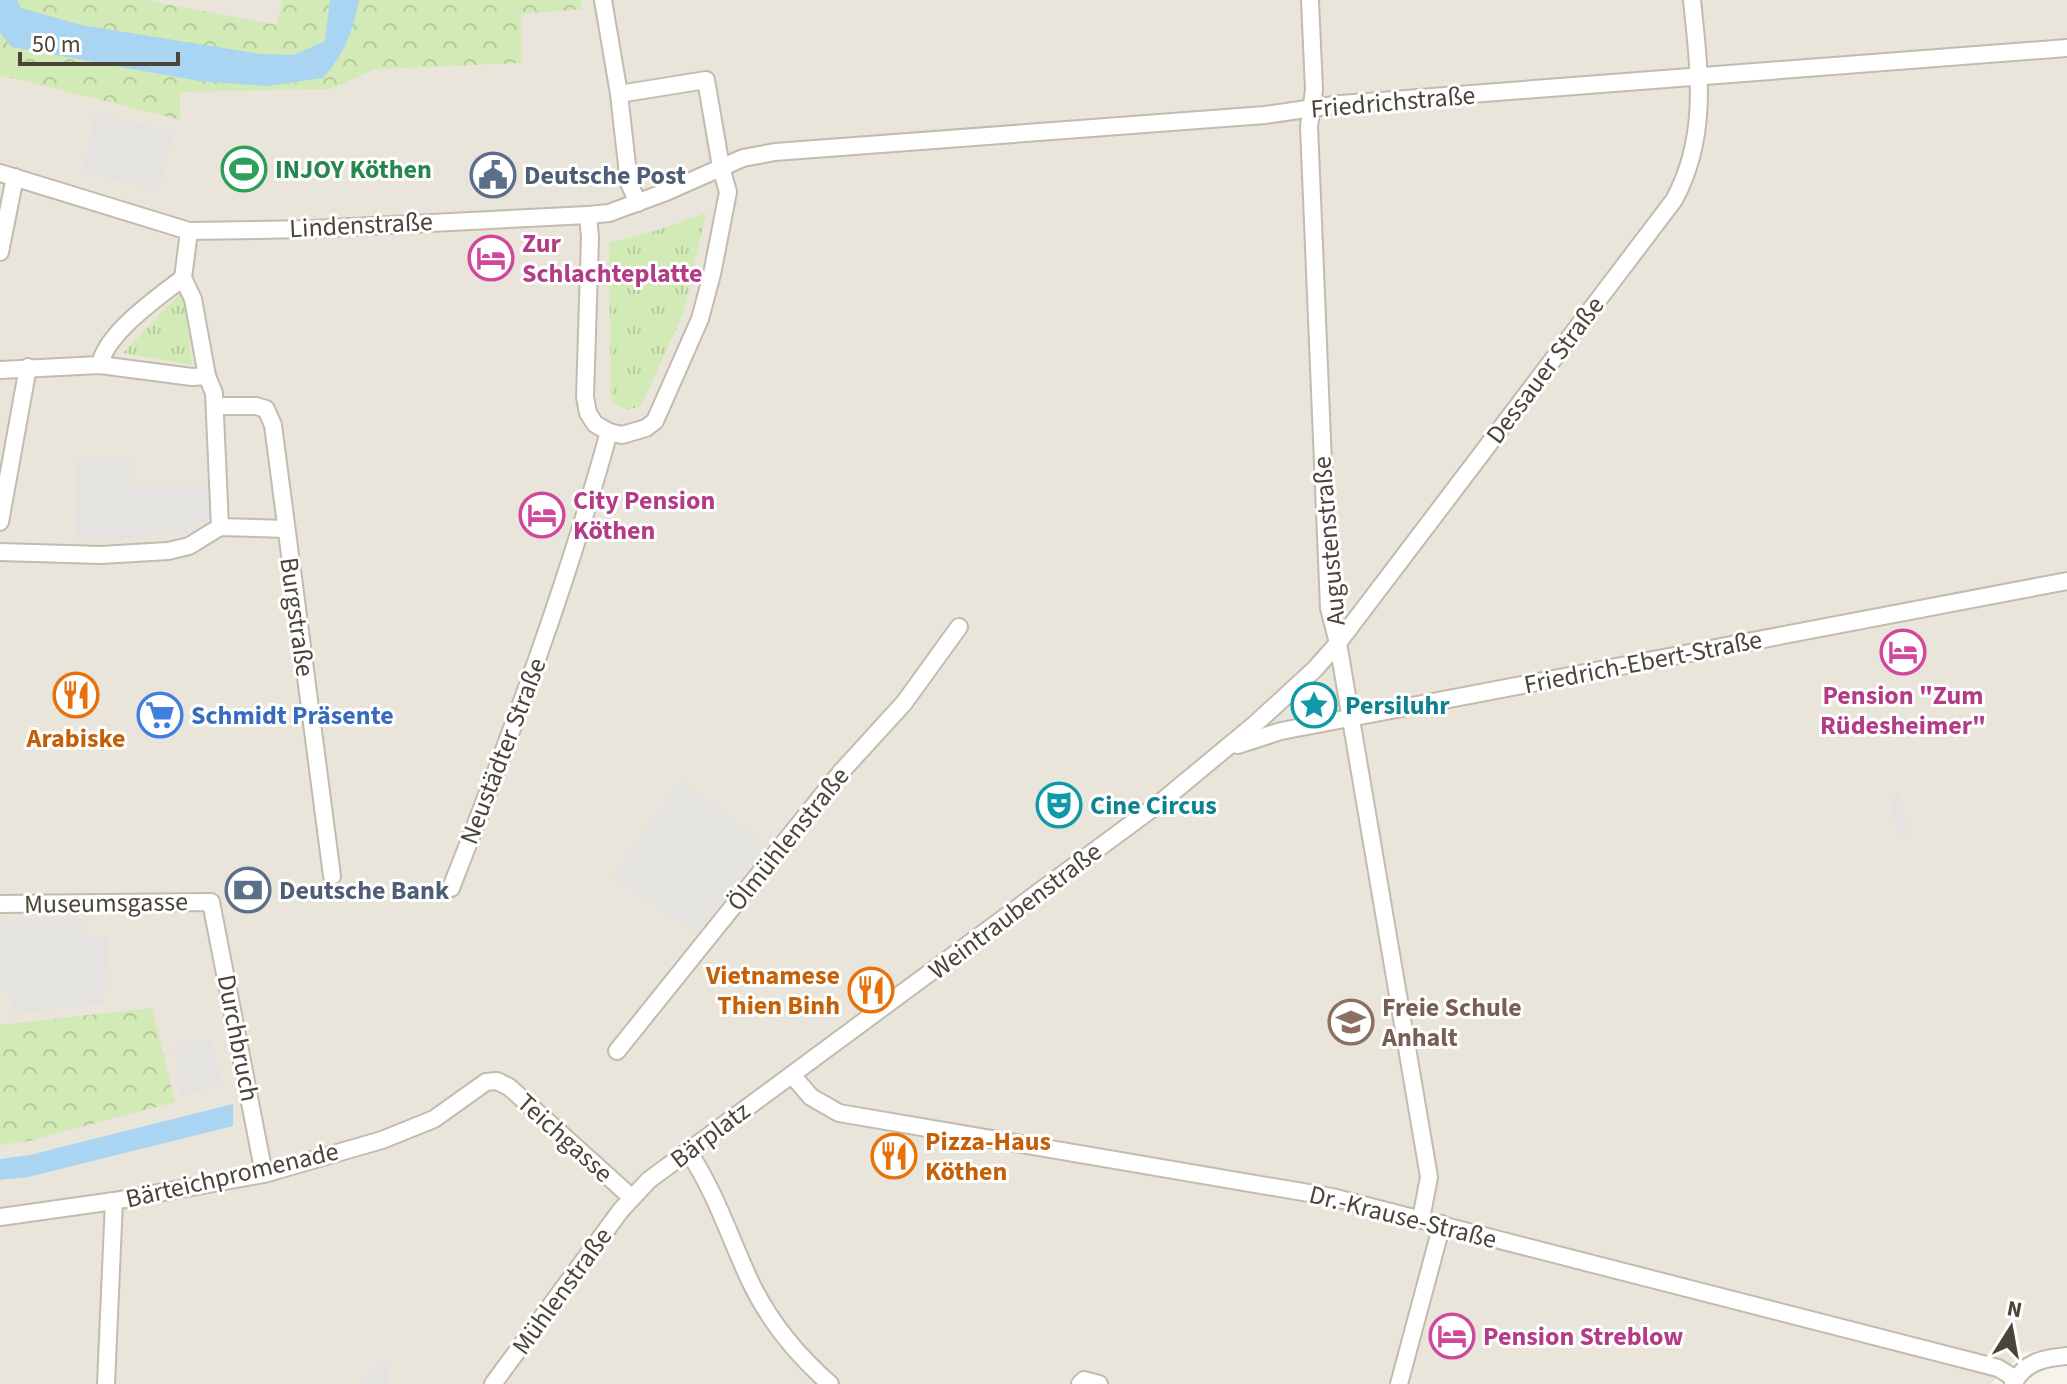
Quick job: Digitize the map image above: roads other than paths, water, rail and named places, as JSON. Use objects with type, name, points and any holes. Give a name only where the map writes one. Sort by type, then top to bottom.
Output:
[{"type":"street","points":[[603,0],[619,94],[629,183],[638,203]]},
{"type":"street","name":"Augustenstraße","points":[[1310,0],[1314,90],[1309,126],[1329,608],[1338,643],[1429,1177],[1421,1219]]},
{"type":"street","name":"Dessauer Straße","points":[[1338,643],[1674,200],[1692,162],[1699,123],[1699,76],[1692,0]]},
{"type":"street","name":"Friedrichstraße","points":[[721,167],[743,158],[775,152],[1265,115],[1311,108],[2067,48]]},
{"type":"street","points":[[588,215],[585,397],[588,413],[595,424],[609,432],[622,435],[634,433],[655,421],[700,319],[728,197],[706,80],[619,94]]},
{"type":"street","name":"Lindenstraße","points":[[7,175],[189,231],[312,229],[609,213],[721,167]]},
{"type":"street","points":[[0,252],[7,175]]},
{"type":"street","points":[[189,231],[183,278],[193,299],[207,376],[216,406],[220,527]]},
{"type":"street","points":[[100,365],[106,346],[159,295],[183,278]]},
{"type":"street","points":[[0,370],[100,365],[192,377],[207,376]]},
{"type":"street","points":[[0,522],[28,367]]},
{"type":"street","name":"Burgstraße","points":[[216,406],[256,406],[266,409],[270,415],[332,876]]},
{"type":"street","name":"Neustädter Straße","points":[[451,888],[519,712],[568,572],[609,432]]},
{"type":"street","points":[[0,552],[101,555],[168,551],[189,546],[220,527],[285,529]]},
{"type":"street","name":"Friedrich-Ebert-Straße","points":[[1222,752],[1281,731],[1350,717],[2067,581]]},
{"type":"street","name":"Ölmühlenstraße","points":[[617,1051],[841,772],[904,703],[959,627]]},
{"type":"street","name":"Weintraubenstraße","points":[[792,1075],[1148,811],[1222,752],[1315,669],[1338,643]]},
{"type":"street","name":"Museumsgasse","points":[[0,904],[211,902]]},
{"type":"street","name":"Durchbruch","points":[[211,902],[264,1174]]},
{"type":"street","name":"Dr.-Krause-Straße","points":[[792,1075],[811,1097],[839,1113],[1332,1197],[1998,1368],[2014,1381]]},
{"type":"street","name":"Bärplatz","points":[[631,1197],[792,1075]]},
{"type":"street","name":"Bärteichpromenade","points":[[0,1217],[114,1201],[264,1174],[382,1140],[434,1119],[486,1082],[497,1081]]},
{"type":"street","name":"Teichgasse","points":[[497,1081],[509,1087],[631,1197]]},
{"type":"street","points":[[688,1151],[712,1194],[752,1284],[775,1324],[806,1363],[830,1384]]},
{"type":"street","name":"Mühlenstraße","points":[[493,1384],[631,1197]]},
{"type":"street","points":[[106,1384],[114,1201]]},
{"type":"street","points":[[1399,1384],[1442,1224]]},
{"type":"street","points":[[2014,1381],[2031,1364],[2067,1356]]},
{"type":"street","points":[[1080,1384],[1084,1380],[1099,1384]]},
{"type":"water","points":[[0,0],[17,0],[21,8],[81,25],[261,54],[294,55],[325,41],[330,0],[359,0],[347,42],[323,78],[268,86],[199,81],[12,47],[0,33]]},
{"type":"water","points":[[233,1104],[233,1126],[28,1177],[0,1180],[0,1159],[30,1155]]},
{"type":"place","name":"INJOY Köthen","points":[[244,169]]},
{"type":"place","name":"Deutsche Post","points":[[493,175]]},
{"type":"place","name":"Zur Schlachteplatte","points":[[491,258]]},
{"type":"place","name":"City Pension Köthen","points":[[542,515]]},
{"type":"place","name":"Pension \"Zum Rüdesheimer\"","points":[[1903,652]]},
{"type":"place","name":"Arabiske","points":[[76,695]]},
{"type":"place","name":"Persiluhr","points":[[1314,705]]},
{"type":"place","name":"Schmidt Präsente","points":[[160,715]]},
{"type":"place","name":"Cine Circus","points":[[1059,805]]},
{"type":"place","name":"Deutsche Bank","points":[[248,890]]},
{"type":"place","name":"Vietnamese Thien Binh","points":[[871,990]]},
{"type":"place","name":"Freie Schule Anhalt","points":[[1351,1022]]},
{"type":"place","name":"Pizza-Haus Köthen","points":[[894,1156]]},
{"type":"place","name":"Pension Streblow","points":[[1452,1336]]}]
